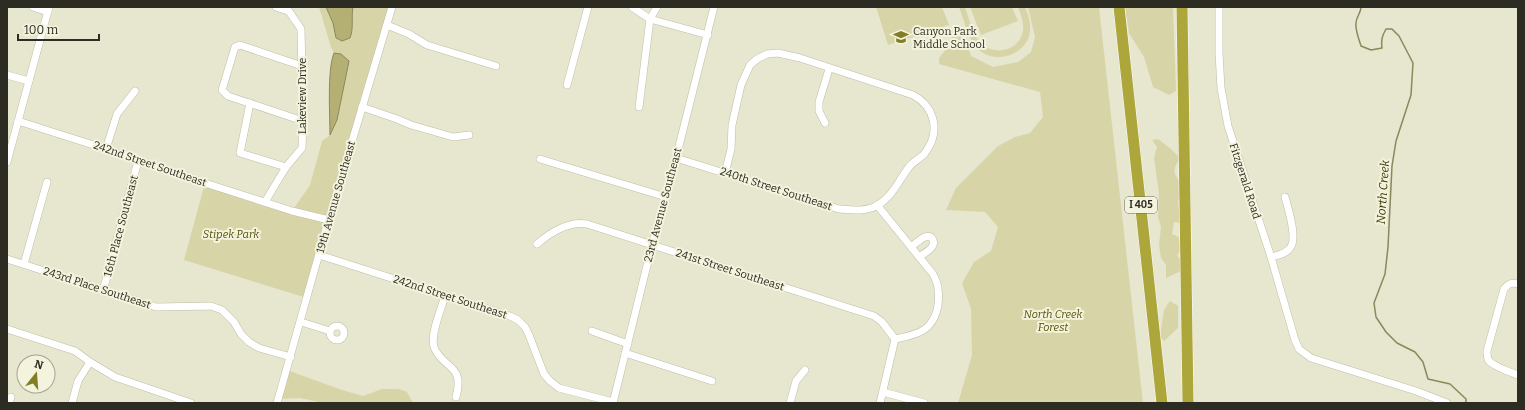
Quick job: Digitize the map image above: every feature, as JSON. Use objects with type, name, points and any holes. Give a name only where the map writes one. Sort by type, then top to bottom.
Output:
[{"type":"highway","name":"I 405","points":[[1115,7],[1157,403]]},
{"type":"highway","name":"I 405","points":[[1119,7],[1162,403]]},
{"type":"highway","points":[[1186,9],[1188,403]]},
{"type":"highway","points":[[1186,9],[1194,403]]},
{"type":"street","points":[[7,162],[48,9],[33,7]]},
{"type":"street","points":[[276,7],[287,9]]},
{"type":"street","name":"19th Avenue Southeast","points":[[277,403],[392,7]]},
{"type":"street","points":[[567,85],[588,7]]},
{"type":"street","points":[[632,7],[650,19],[708,35]]},
{"type":"street","points":[[638,107],[650,19],[658,7]]},
{"type":"street","name":"23rd Avenue Southeast","points":[[613,402],[714,7]]},
{"type":"street","name":"Fitzgerald Road","points":[[1219,7],[1219,53],[1221,88],[1225,115],[1299,349],[1304,354],[1315,359],[1416,391],[1447,403]]},
{"type":"street","name":"Lakeview Drive","points":[[265,202],[286,167],[302,148],[303,121],[301,29],[287,9]]},
{"type":"street","points":[[386,25],[409,34],[428,45],[496,66]]},
{"type":"street","points":[[302,66],[240,45],[235,47],[222,90],[228,96],[303,121]]},
{"type":"street","points":[[725,173],[731,149],[732,125],[741,85],[750,66],[757,59],[767,54],[778,53],[800,58],[829,69],[913,95],[921,100],[929,109],[934,120],[933,141],[925,154],[910,167],[897,187],[886,199],[877,205],[933,274],[938,287],[939,300],[933,321],[925,329],[911,336],[895,339],[880,403]]},
{"type":"street","points":[[825,123],[819,111],[819,102],[829,69]]},
{"type":"street","points":[[7,75],[29,81]]},
{"type":"street","points":[[106,149],[117,114],[135,91]]},
{"type":"street","points":[[250,103],[240,153],[286,167]]},
{"type":"street","points":[[362,108],[411,125],[453,137],[469,135]]},
{"type":"street","name":"242nd Street Southeast","points":[[18,121],[292,211],[329,220]]},
{"type":"street","name":"240th Street Southeast","points":[[676,158],[839,209],[857,210],[877,205]]},
{"type":"street","points":[[540,159],[666,197]]},
{"type":"street","name":"16th Place Southeast","points":[[103,291],[138,161]]},
{"type":"street","points":[[24,264],[47,182]]},
{"type":"street","points":[[1271,258],[1285,253],[1293,244],[1294,237],[1285,197]]},
{"type":"street","name":"241st Street Southeast","points":[[536,244],[546,235],[571,223],[578,222],[586,224],[874,316],[882,322],[895,339]]},
{"type":"street","points":[[911,248],[925,237],[933,239],[933,246],[919,257]]},
{"type":"street","name":"242nd Street Southeast","points":[[319,255],[510,316],[518,320],[525,327],[544,374],[550,381],[559,388],[613,402]]},
{"type":"street","name":"243rd Place Southeast","points":[[7,259],[156,307],[211,306],[222,310],[234,322],[241,334],[249,342],[259,348],[291,357]]},
{"type":"street","points":[[1518,284],[1508,284],[1504,289],[1487,351],[1489,361],[1508,372],[1518,375]]},
{"type":"street","points":[[445,296],[434,334],[434,347],[455,370],[459,379],[459,388],[456,397]]},
{"type":"street","points":[[301,322],[330,331]]},
{"type":"street","points":[[7,329],[75,351],[115,377],[191,403]]},
{"type":"street","points":[[592,331],[628,344]]},
{"type":"street","points":[[625,353],[712,381]]},
{"type":"street","points":[[72,403],[78,381],[90,362]]},
{"type":"street","points":[[790,403],[796,381],[805,370]]},
{"type":"street","points":[[883,392],[924,403]]},
{"type":"green space","name":"Stipek Park","points":[[319,7],[326,7],[333,23],[336,38],[340,41],[350,38],[352,30],[353,7],[392,7],[307,298],[184,260],[205,183],[292,211],[310,185],[322,141],[330,135],[349,61],[341,54],[334,53]]},
{"type":"green space","points":[[876,7],[942,7],[949,25],[888,45]]},
{"type":"green space","points":[[959,7],[965,7],[973,29],[979,41],[984,46],[991,49],[1004,50],[1011,48],[1020,38],[1023,31],[1023,25],[1018,7],[1025,7],[1029,18],[1029,37],[1025,44],[1013,54],[999,57],[984,54],[978,49],[972,40]]},
{"type":"green space","points":[[970,7],[1012,7],[1018,21],[981,35]]},
{"type":"green space","name":"North Creek Forest","points":[[1028,7],[1099,7],[1143,403],[958,403],[972,355],[971,309],[962,283],[974,262],[991,251],[998,227],[985,212],[946,210],[956,188],[998,146],[1015,137],[1030,133],[1043,117],[1040,92],[939,64],[939,58],[947,48],[954,32],[964,36],[971,56],[993,67],[1018,62],[1031,52],[1035,37]]},
{"type":"green space","points":[[1125,7],[1173,7],[1176,91],[1169,95],[1153,87],[1144,57],[1129,33]]},
{"type":"green space","points":[[1158,139],[1180,158],[1175,172],[1183,191],[1178,200],[1180,223],[1174,222],[1172,234],[1179,237],[1181,249],[1177,256],[1184,262],[1181,271],[1166,278],[1166,265],[1161,258],[1159,245],[1161,227],[1158,217],[1159,193],[1154,158],[1157,147],[1152,140]]},
{"type":"green space","points":[[1170,301],[1178,306],[1178,328],[1164,341],[1160,336],[1164,310]]},
{"type":"green space","points":[[287,370],[363,396],[382,389],[399,389],[407,392],[413,403],[323,403],[300,398],[279,399]]},
{"type":"shaded area","points":[[326,7],[353,7],[352,30],[350,38],[342,41],[336,38],[333,23]]},
{"type":"shaded area","points":[[334,53],[341,54],[349,61],[337,120],[330,135],[330,70]]},
{"type":"waterway","name":"North Creek","points":[[1361,7],[1356,21],[1357,34],[1361,46],[1371,50],[1382,48],[1382,40],[1386,29],[1392,29],[1399,36],[1413,63],[1411,95],[1396,141],[1392,166],[1388,247],[1385,274],[1374,303],[1376,317],[1386,332],[1397,343],[1415,352],[1423,362],[1428,379],[1450,384],[1466,399],[1466,403]]},
{"type":"place","name":"Canyon Park Middle School","points":[[901,37]]}]
